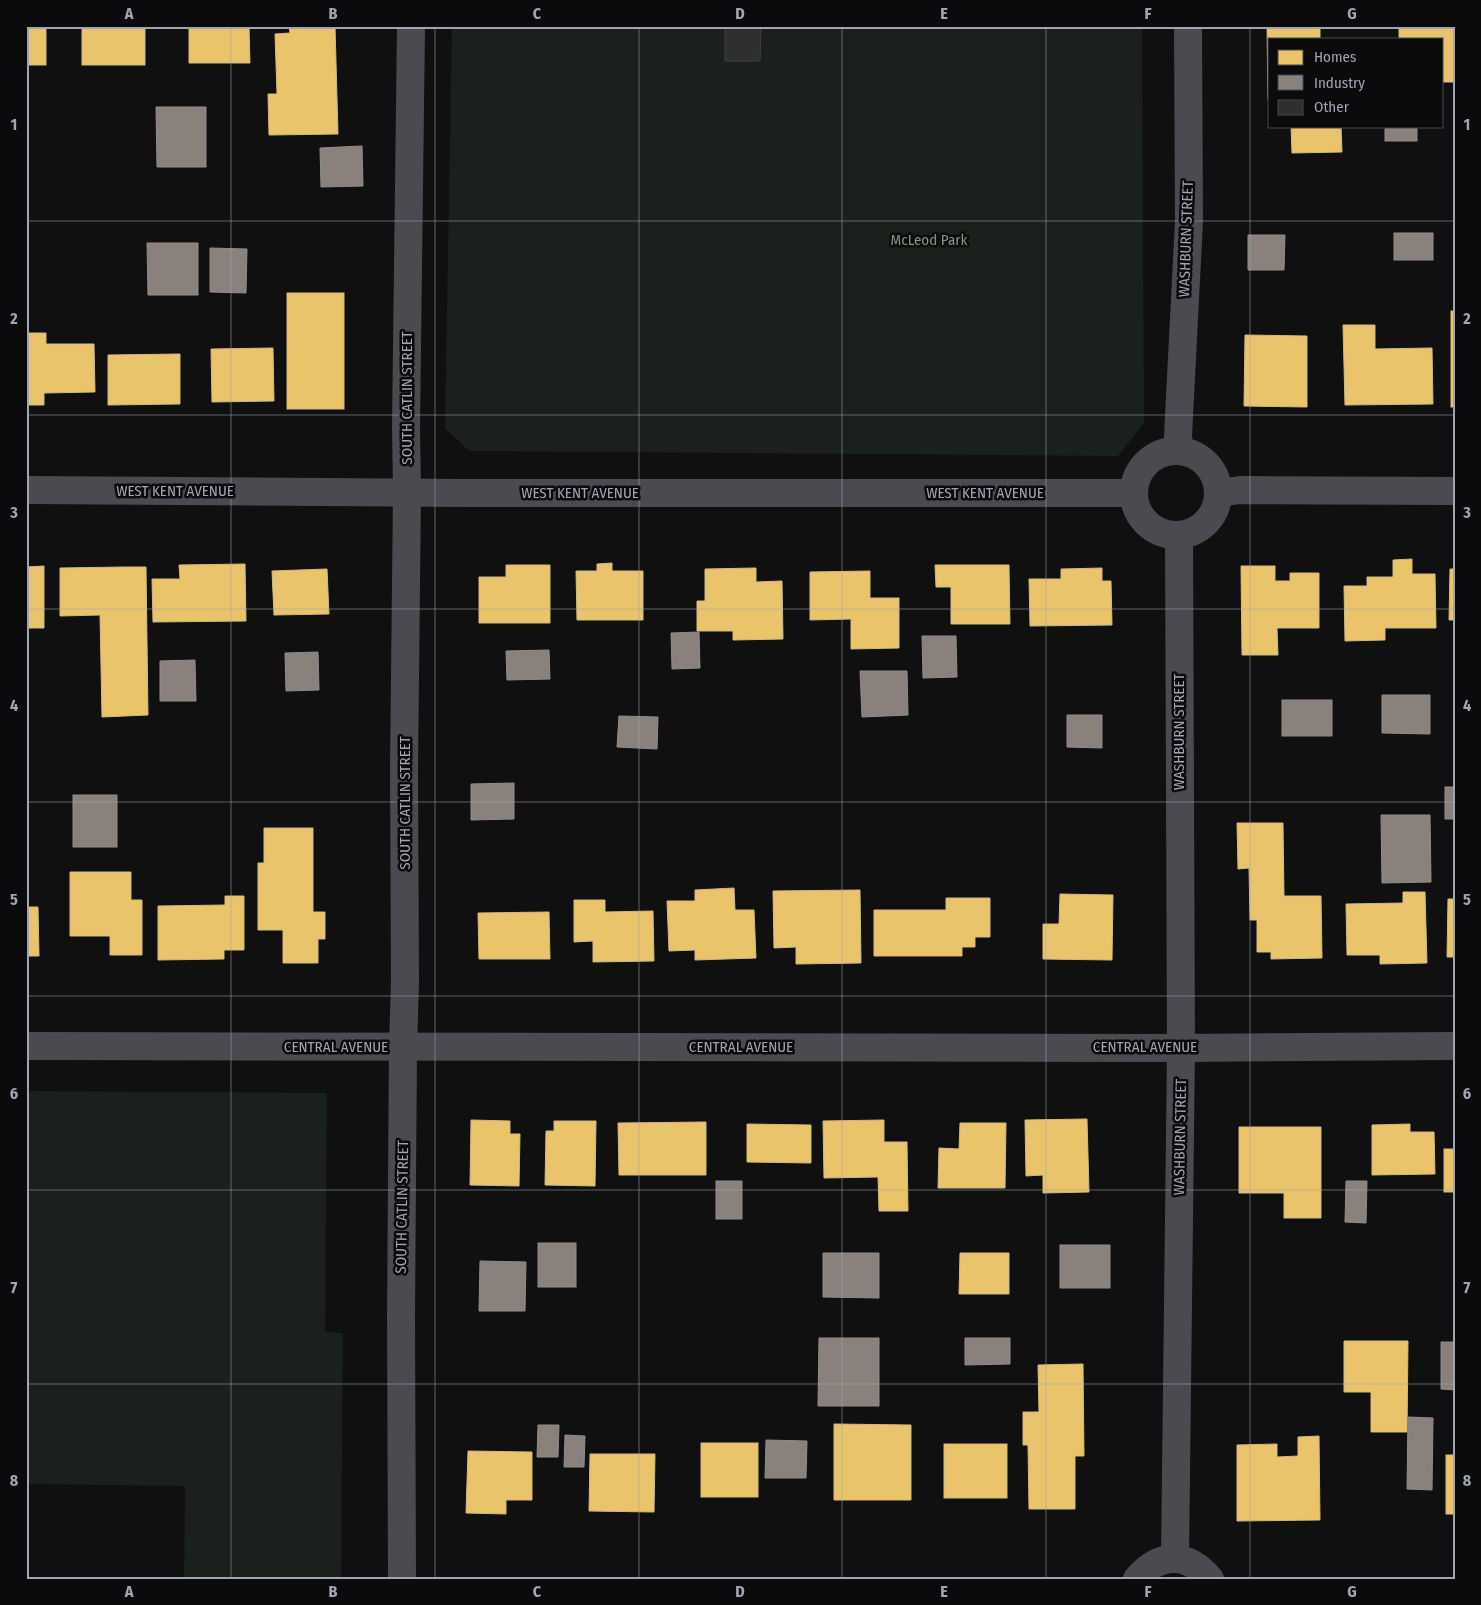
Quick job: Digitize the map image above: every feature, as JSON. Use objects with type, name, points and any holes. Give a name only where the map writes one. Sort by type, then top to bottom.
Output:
[{"type":"street","name":"SOUTH CATLIN STREET","points":[[402,1579],[401,1316],[405,981],[406,409],[411,26]]},
{"type":"street","name":"WASHBURN STREET","points":[[1179,450],[1178,436],[1189,221],[1188,26]]},
{"type":"street","points":[[1179,450],[1190,452],[1203,460],[1213,471],[1218,485],[1218,500],[1214,513],[1204,525],[1192,533],[1179,535],[1162,533],[1150,526],[1140,514],[1135,501],[1134,486],[1139,472],[1149,460],[1161,453],[1179,450]]},
{"type":"street","name":"WEST KENT AVENUE","points":[[26,490],[1134,493]]},
{"type":"street","points":[[1218,493],[1240,490],[1455,491]]},
{"type":"street","name":"WASHBURN STREET","points":[[1175,1559],[1181,1048],[1179,535]]},
{"type":"street","name":"CENTRAL AVENUE","points":[[26,1046],[1181,1048],[1455,1046]]},
{"type":"street","points":[[1137,1579],[1145,1569],[1158,1561],[1175,1559],[1187,1561],[1200,1568],[1210,1579]]},
{"type":"green space","name":"McLeod Park","points":[[452,26],[1142,26],[1144,423],[1118,456],[469,451],[445,428]]},
{"type":"green space","points":[[26,1091],[327,1093],[325,1332],[343,1333],[341,1579],[184,1579],[185,1486],[26,1484]]},
{"type":"building: Homes","points":[[26,26],[46,26],[46,65],[26,65]]},
{"type":"building: Homes","points":[[82,26],[145,26],[145,65],[82,65]]},
{"type":"building: Homes","points":[[189,26],[249,26],[250,63],[189,63]]},
{"type":"building: Homes","points":[[289,26],[335,26],[338,134],[269,135],[268,94],[277,94],[275,34],[290,33]]},
{"type":"building: Homes","points":[[1399,26],[1455,26],[1455,82],[1444,82],[1444,38],[1399,38]]},
{"type":"building: Homes","points":[[1320,27],[1320,38],[1268,38],[1268,100],[1267,28]]},
{"type":"building: Homes","points":[[1291,128],[1341,128],[1342,152],[1292,153]]},
{"type":"building: Homes","points":[[287,293],[344,293],[344,409],[287,409]]},
{"type":"building: Homes","points":[[1451,311],[1455,311],[1455,407],[1451,407]]},
{"type":"building: Homes","points":[[1343,325],[1375,325],[1375,349],[1432,348],[1433,404],[1345,405]]},
{"type":"building: Homes","points":[[26,333],[46,333],[46,344],[94,344],[95,392],[44,393],[44,405],[26,405]]},
{"type":"building: Homes","points":[[1245,335],[1307,336],[1307,407],[1244,406]]},
{"type":"building: Homes","points":[[273,348],[274,401],[212,402],[211,349]]},
{"type":"building: Homes","points":[[180,354],[180,404],[108,405],[108,355]]},
{"type":"building: Homes","points":[[1412,559],[1412,574],[1435,574],[1436,628],[1385,628],[1385,640],[1345,641],[1344,586],[1367,586],[1367,577],[1393,577],[1393,560]]},
{"type":"building: Homes","points":[[612,563],[612,571],[643,571],[643,620],[577,620],[576,571],[597,571],[597,564]]},
{"type":"building: Homes","points":[[245,564],[246,621],[153,622],[152,579],[180,579],[179,565]]},
{"type":"building: Homes","points":[[506,565],[550,565],[550,623],[479,623],[479,577],[506,577]]},
{"type":"building: Homes","points":[[935,565],[1009,565],[1010,624],[951,624],[951,587],[936,587]]},
{"type":"building: Homes","points":[[44,566],[44,628],[26,628],[26,567]]},
{"type":"building: Homes","points":[[1241,566],[1275,566],[1275,581],[1290,581],[1290,573],[1319,573],[1319,628],[1277,628],[1278,655],[1242,655]]},
{"type":"building: Homes","points":[[146,567],[148,715],[102,717],[100,615],[60,616],[60,568]]},
{"type":"building: Homes","points":[[756,568],[756,582],[782,581],[783,639],[733,640],[733,631],[697,631],[697,601],[705,601],[705,569]]},
{"type":"building: Homes","points":[[1102,568],[1102,581],[1111,581],[1112,625],[1030,626],[1029,579],[1061,579],[1061,569]]},
{"type":"building: Homes","points":[[327,569],[329,614],[274,615],[272,571]]},
{"type":"building: Homes","points":[[1450,569],[1455,569],[1455,620],[1449,620]]},
{"type":"building: Homes","points":[[870,571],[870,598],[899,598],[899,648],[851,649],[851,619],[810,620],[810,572]]},
{"type":"building: Homes","points":[[1237,823],[1283,823],[1284,896],[1321,896],[1322,958],[1271,959],[1271,952],[1257,952],[1257,920],[1250,920],[1249,868],[1238,869]]},
{"type":"building: Homes","points":[[264,828],[313,828],[313,912],[325,912],[325,939],[318,939],[318,963],[283,963],[283,930],[258,930],[258,863],[264,863]]},
{"type":"building: Homes","points":[[70,872],[131,872],[131,900],[142,900],[142,955],[110,955],[110,936],[70,936]]},
{"type":"building: Homes","points":[[734,888],[735,910],[754,910],[756,958],[695,960],[695,950],[669,951],[667,901],[695,901],[695,890]]},
{"type":"building: Homes","points":[[860,890],[861,963],[796,964],[796,947],[774,948],[773,891]]},
{"type":"building: Homes","points":[[1403,892],[1425,892],[1427,963],[1380,964],[1380,955],[1347,955],[1346,904],[1403,903]]},
{"type":"building: Homes","points":[[1060,894],[1113,895],[1112,960],[1043,959],[1043,924],[1059,924]]},
{"type":"building: Homes","points":[[225,896],[244,896],[244,950],[224,950],[224,959],[158,960],[158,906],[225,905]]},
{"type":"building: Homes","points":[[946,898],[990,898],[990,937],[975,937],[975,947],[962,947],[962,956],[874,956],[874,910],[946,910]]},
{"type":"building: Homes","points":[[1448,899],[1455,899],[1455,957],[1447,957]]},
{"type":"building: Homes","points":[[574,900],[605,900],[605,912],[653,911],[654,961],[593,962],[593,941],[574,942]]},
{"type":"building: Homes","points":[[26,907],[38,907],[39,956],[26,956]]},
{"type":"building: Homes","points":[[549,912],[550,959],[479,959],[478,913]]},
{"type":"building: Homes","points":[[1087,1119],[1089,1192],[1043,1193],[1043,1175],[1026,1176],[1025,1120]]},
{"type":"building: Homes","points":[[471,1120],[510,1121],[510,1134],[520,1134],[519,1186],[470,1185]]},
{"type":"building: Homes","points":[[884,1120],[884,1142],[907,1142],[908,1211],[879,1211],[878,1177],[824,1178],[823,1121]]},
{"type":"building: Homes","points":[[554,1121],[596,1121],[595,1186],[545,1185],[546,1131],[554,1131]]},
{"type":"building: Homes","points":[[706,1122],[706,1175],[619,1175],[618,1123]]},
{"type":"building: Homes","points":[[960,1123],[1006,1123],[1005,1188],[938,1188],[939,1148],[959,1149]]},
{"type":"building: Homes","points":[[747,1124],[811,1125],[811,1163],[747,1162]]},
{"type":"building: Homes","points":[[1410,1124],[1410,1132],[1434,1132],[1435,1174],[1372,1175],[1372,1125]]},
{"type":"building: Homes","points":[[1239,1127],[1321,1127],[1321,1218],[1284,1218],[1284,1193],[1239,1193]]},
{"type":"building: Homes","points":[[1444,1149],[1455,1149],[1455,1192],[1444,1192]]},
{"type":"building: Homes","points":[[960,1253],[1009,1253],[1009,1294],[959,1294]]},
{"type":"building: Homes","points":[[1344,1341],[1408,1341],[1407,1432],[1371,1432],[1371,1392],[1344,1392]]},
{"type":"building: Homes","points":[[1083,1364],[1084,1456],[1075,1456],[1075,1509],[1029,1509],[1028,1445],[1023,1445],[1023,1412],[1039,1412],[1038,1365]]},
{"type":"building: Homes","points":[[834,1424],[911,1425],[911,1500],[834,1500]]},
{"type":"building: Homes","points":[[1319,1436],[1320,1520],[1237,1521],[1237,1445],[1277,1444],[1277,1457],[1298,1456],[1298,1437]]},
{"type":"building: Homes","points":[[701,1443],[758,1443],[758,1497],[701,1497]]},
{"type":"building: Homes","points":[[944,1444],[1007,1444],[1007,1498],[944,1498]]},
{"type":"building: Homes","points":[[468,1451],[532,1452],[532,1500],[506,1500],[506,1514],[466,1513]]},
{"type":"building: Homes","points":[[590,1454],[655,1454],[654,1512],[589,1511]]},
{"type":"building: Homes","points":[[1446,1455],[1455,1455],[1455,1514],[1446,1514]]},
{"type":"building: Industry","points":[[156,107],[206,107],[206,167],[157,167]]},
{"type":"building: Industry","points":[[1385,128],[1417,128],[1417,141],[1385,141]]},
{"type":"building: Industry","points":[[362,146],[363,186],[321,187],[320,148]]},
{"type":"building: Industry","points":[[1394,233],[1433,233],[1433,260],[1394,260]]},
{"type":"building: Industry","points":[[1248,235],[1285,235],[1284,270],[1248,270]]},
{"type":"building: Industry","points":[[147,243],[198,243],[198,295],[148,295]]},
{"type":"building: Industry","points":[[210,248],[247,249],[246,293],[210,292]]},
{"type":"building: Industry","points":[[699,632],[700,668],[672,669],[671,633]]},
{"type":"building: Industry","points":[[922,636],[956,636],[957,677],[923,678]]},
{"type":"building: Industry","points":[[549,650],[550,679],[507,680],[506,651]]},
{"type":"building: Industry","points":[[318,652],[319,690],[286,691],[285,653]]},
{"type":"building: Industry","points":[[195,660],[196,701],[160,701],[160,661]]},
{"type":"building: Industry","points":[[860,671],[907,671],[908,715],[862,717]]},
{"type":"building: Industry","points":[[1382,695],[1430,695],[1430,734],[1382,733]]},
{"type":"building: Industry","points":[[1282,700],[1332,700],[1332,736],[1282,736]]},
{"type":"building: Industry","points":[[1067,715],[1102,715],[1102,748],[1067,747]]},
{"type":"building: Industry","points":[[619,716],[658,717],[657,749],[617,747]]},
{"type":"building: Industry","points":[[514,783],[514,819],[471,820],[471,784]]},
{"type":"building: Industry","points":[[1445,787],[1455,787],[1455,819],[1445,819]]},
{"type":"building: Industry","points":[[73,795],[117,795],[117,847],[73,847]]},
{"type":"building: Industry","points":[[1381,815],[1430,815],[1431,882],[1382,883]]},
{"type":"building: Industry","points":[[716,1181],[742,1181],[742,1219],[716,1219]]},
{"type":"building: Industry","points":[[1346,1181],[1367,1181],[1366,1223],[1345,1222]]},
{"type":"building: Industry","points":[[538,1243],[576,1243],[576,1287],[538,1287]]},
{"type":"building: Industry","points":[[1060,1245],[1110,1245],[1110,1288],[1060,1288]]},
{"type":"building: Industry","points":[[823,1253],[879,1253],[879,1298],[823,1297]]},
{"type":"building: Industry","points":[[480,1261],[526,1262],[525,1311],[479,1311]]},
{"type":"building: Industry","points":[[819,1338],[879,1338],[879,1406],[818,1406]]},
{"type":"building: Industry","points":[[965,1338],[1010,1338],[1010,1364],[965,1365]]},
{"type":"building: Industry","points":[[1441,1342],[1455,1342],[1455,1390],[1441,1389]]},
{"type":"building: Industry","points":[[1408,1417],[1433,1418],[1432,1490],[1407,1489]]},
{"type":"building: Industry","points":[[538,1425],[559,1425],[558,1457],[537,1457]]},
{"type":"building: Industry","points":[[565,1435],[585,1436],[584,1467],[564,1467]]},
{"type":"building: Industry","points":[[766,1440],[807,1441],[806,1478],[765,1478]]},
{"type":"building: Other","points":[[725,26],[761,26],[760,61],[725,61]]}]
